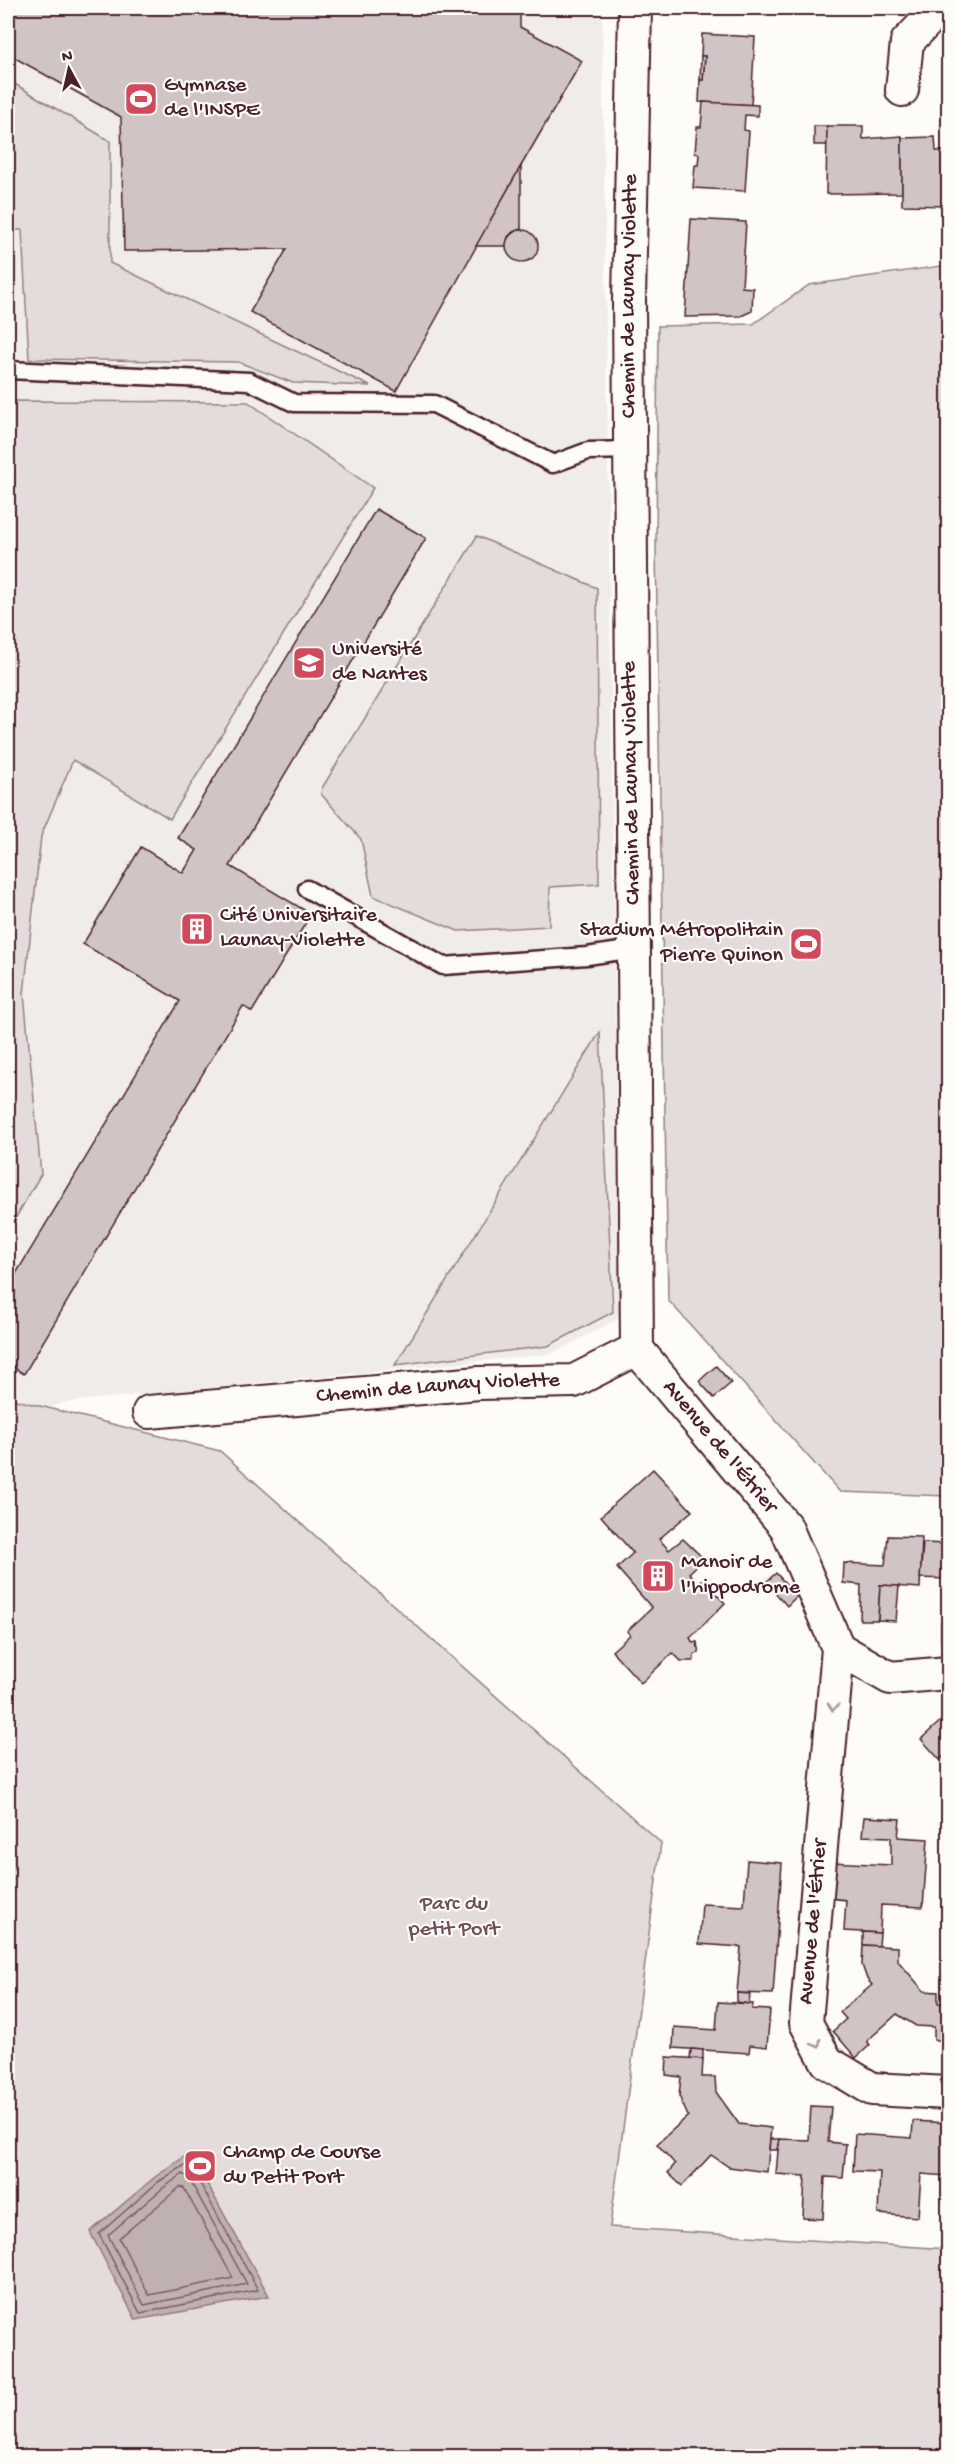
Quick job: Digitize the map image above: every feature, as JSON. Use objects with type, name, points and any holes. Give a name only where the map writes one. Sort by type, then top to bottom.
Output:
[{"type":"street","name":"Chemin de Launay Violette","points":[[149,1412],[479,1383],[574,1381],[638,1349],[629,301],[635,8]]},
{"type":"street","points":[[902,90],[906,42],[940,8]]},
{"type":"street","name":"Avenue de l'Étrier","points":[[638,1349],[786,1527],[838,1648],[806,2022],[827,2062],[872,2089],[948,2093]]},
{"type":"street","points":[[838,1648],[890,1678],[948,1673]]},
{"type":"lane","points":[[8,370],[249,381],[294,403],[434,404],[553,464],[588,451],[630,450]]},
{"type":"lane","points":[[307,889],[442,966],[587,957],[634,948]]},
{"type":"shaded area","name":"Université de Nantes","points":[[8,8],[602,8],[619,1318],[552,1354],[66,1402],[8,1421]]},
{"type":"green space","points":[[8,80],[110,141],[110,263],[370,386],[293,383],[238,362],[29,359],[22,230],[8,230]]},
{"type":"green space","name":"Stadium Métropolitain Pierre Quinon","points":[[948,265],[948,1496],[840,1492],[668,1300],[656,547],[658,326],[753,324],[809,285]]},
{"type":"green space","points":[[8,401],[248,402],[373,488],[170,819],[73,760],[41,836],[24,994],[41,1174],[8,1231]]},
{"type":"green space","points":[[477,536],[597,588],[599,884],[550,887],[549,926],[458,931],[373,896],[361,839],[321,794],[322,788]]},
{"type":"green space","points":[[600,1032],[613,1312],[548,1346],[395,1365]]},
{"type":"green space","name":"Parc du petit Port","points":[[8,1398],[220,1451],[661,1843],[610,2227],[948,2249],[948,2456],[8,2456]]},
{"type":"water","points":[[187,2155],[199,2169],[269,2296],[136,2320],[90,2232],[155,2177]]},
{"type":"building","points":[[8,8],[520,8],[520,27],[582,61],[396,391],[250,312],[287,249],[124,251],[121,117],[8,54]]},
{"type":"building","points":[[702,34],[755,37],[751,105],[699,102],[700,80],[703,80],[705,56],[701,56]]},
{"type":"building","points":[[701,56],[705,56],[703,80],[700,80]]},
{"type":"building","points":[[703,102],[758,105],[758,116],[745,115],[744,130],[749,131],[745,191],[693,188],[695,165],[698,165],[699,154],[695,153],[697,127],[701,127]]},
{"type":"building","points":[[814,126],[827,126],[827,145],[814,145]]},
{"type":"building","points":[[827,126],[863,126],[863,139],[902,136],[902,193],[826,194]]},
{"type":"building","points":[[935,137],[936,151],[948,151],[948,206],[902,205],[902,138]]},
{"type":"building","points":[[521,166],[521,229],[508,237],[506,246],[476,246]]},
{"type":"building","points":[[691,219],[746,222],[742,287],[753,288],[752,311],[741,316],[685,317]]},
{"type":"building","points":[[522,230],[533,235],[538,246],[533,257],[522,262],[511,257],[506,246],[511,235]]},
{"type":"building","name":"Cité Universitaire Launay-Violette","points":[[376,509],[426,538],[230,866],[311,914],[252,1012],[243,1006],[24,1374],[8,1364],[8,1287],[180,1001],[83,944],[141,847],[183,873],[197,850],[178,838]]},
{"type":"building","points":[[716,1366],[731,1383],[714,1398],[699,1381]]},
{"type":"building","name":"Manoir de l'hippodrome","points":[[653,1469],[692,1511],[659,1539],[669,1550],[683,1539],[704,1559],[689,1573],[698,1583],[702,1580],[725,1603],[690,1638],[693,1643],[697,1642],[699,1653],[695,1654],[693,1661],[681,1661],[673,1653],[641,1683],[612,1651],[630,1635],[627,1631],[652,1608],[617,1568],[633,1553],[601,1516]]},
{"type":"building","points":[[888,1536],[922,1537],[920,1588],[880,1585],[878,1620],[860,1620],[861,1585],[843,1583],[844,1563],[885,1565]]},
{"type":"building","points":[[923,1543],[948,1544],[948,1579],[920,1578]]},
{"type":"building","points":[[776,1573],[797,1596],[787,1606],[766,1582]]},
{"type":"building","points":[[880,1585],[899,1586],[896,1621],[878,1620]]},
{"type":"building","points":[[941,1621],[948,1621],[948,1640],[941,1640]]},
{"type":"building","points":[[945,1717],[948,1721],[948,1752],[940,1760],[921,1739]]},
{"type":"building","points":[[864,1817],[900,1819],[898,1837],[928,1839],[923,1907],[881,1905],[880,1933],[844,1931],[846,1900],[829,1898],[831,1862],[891,1865],[891,1837],[862,1836]]},
{"type":"building","points":[[747,1860],[782,1863],[773,1994],[737,1993],[741,1947],[699,1944],[702,1904],[744,1906]]},
{"type":"building","points":[[863,1932],[880,1933],[879,1946],[863,1945]]},
{"type":"building","points":[[863,1945],[898,1947],[898,1961],[924,1991],[938,1992],[938,2003],[948,2004],[948,2040],[934,2040],[934,2027],[916,2026],[897,2014],[867,2041],[870,2045],[856,2058],[833,2031],[846,2019],[840,2012],[872,1985],[862,1965]]},
{"type":"building","points":[[737,1993],[750,1994],[749,2004],[737,2002]]},
{"type":"building","points":[[718,2002],[753,2004],[752,2009],[770,2010],[767,2047],[750,2045],[749,2053],[673,2048],[674,2027],[716,2030]]},
{"type":"building","points":[[691,2049],[703,2050],[703,2059],[690,2059]]},
{"type":"building","points":[[667,2057],[703,2059],[702,2077],[715,2077],[716,2092],[739,2124],[771,2128],[767,2172],[729,2167],[711,2155],[682,2186],[668,2173],[675,2164],[657,2144],[688,2116],[679,2096],[681,2077],[666,2075]]},
{"type":"building","points":[[811,2106],[831,2107],[828,2142],[846,2144],[843,2178],[825,2177],[823,2219],[803,2218],[805,2176],[776,2174],[779,2139],[809,2140]]},
{"type":"building","points":[[913,2121],[948,2123],[948,2176],[921,2174],[918,2217],[878,2214],[880,2172],[853,2171],[855,2134],[912,2138]]},
{"type":"building","points":[[770,2139],[779,2139],[777,2150],[769,2150]]},
{"type":"place","name":"Gymnase de l'INSPE","points":[[141,99]]},
{"type":"place","name":"Université de Nantes","points":[[309,663]]},
{"type":"place","name":"Cité Universitaire Launay-Violette","points":[[197,929]]},
{"type":"place","name":"Stadium Métropolitain Pierre Quinon","points":[[806,944]]},
{"type":"place","name":"Manoir de l'hippodrome","points":[[658,1576]]},
{"type":"place","name":"Champ de Course du Petit Port","points":[[200,2166]]}]
